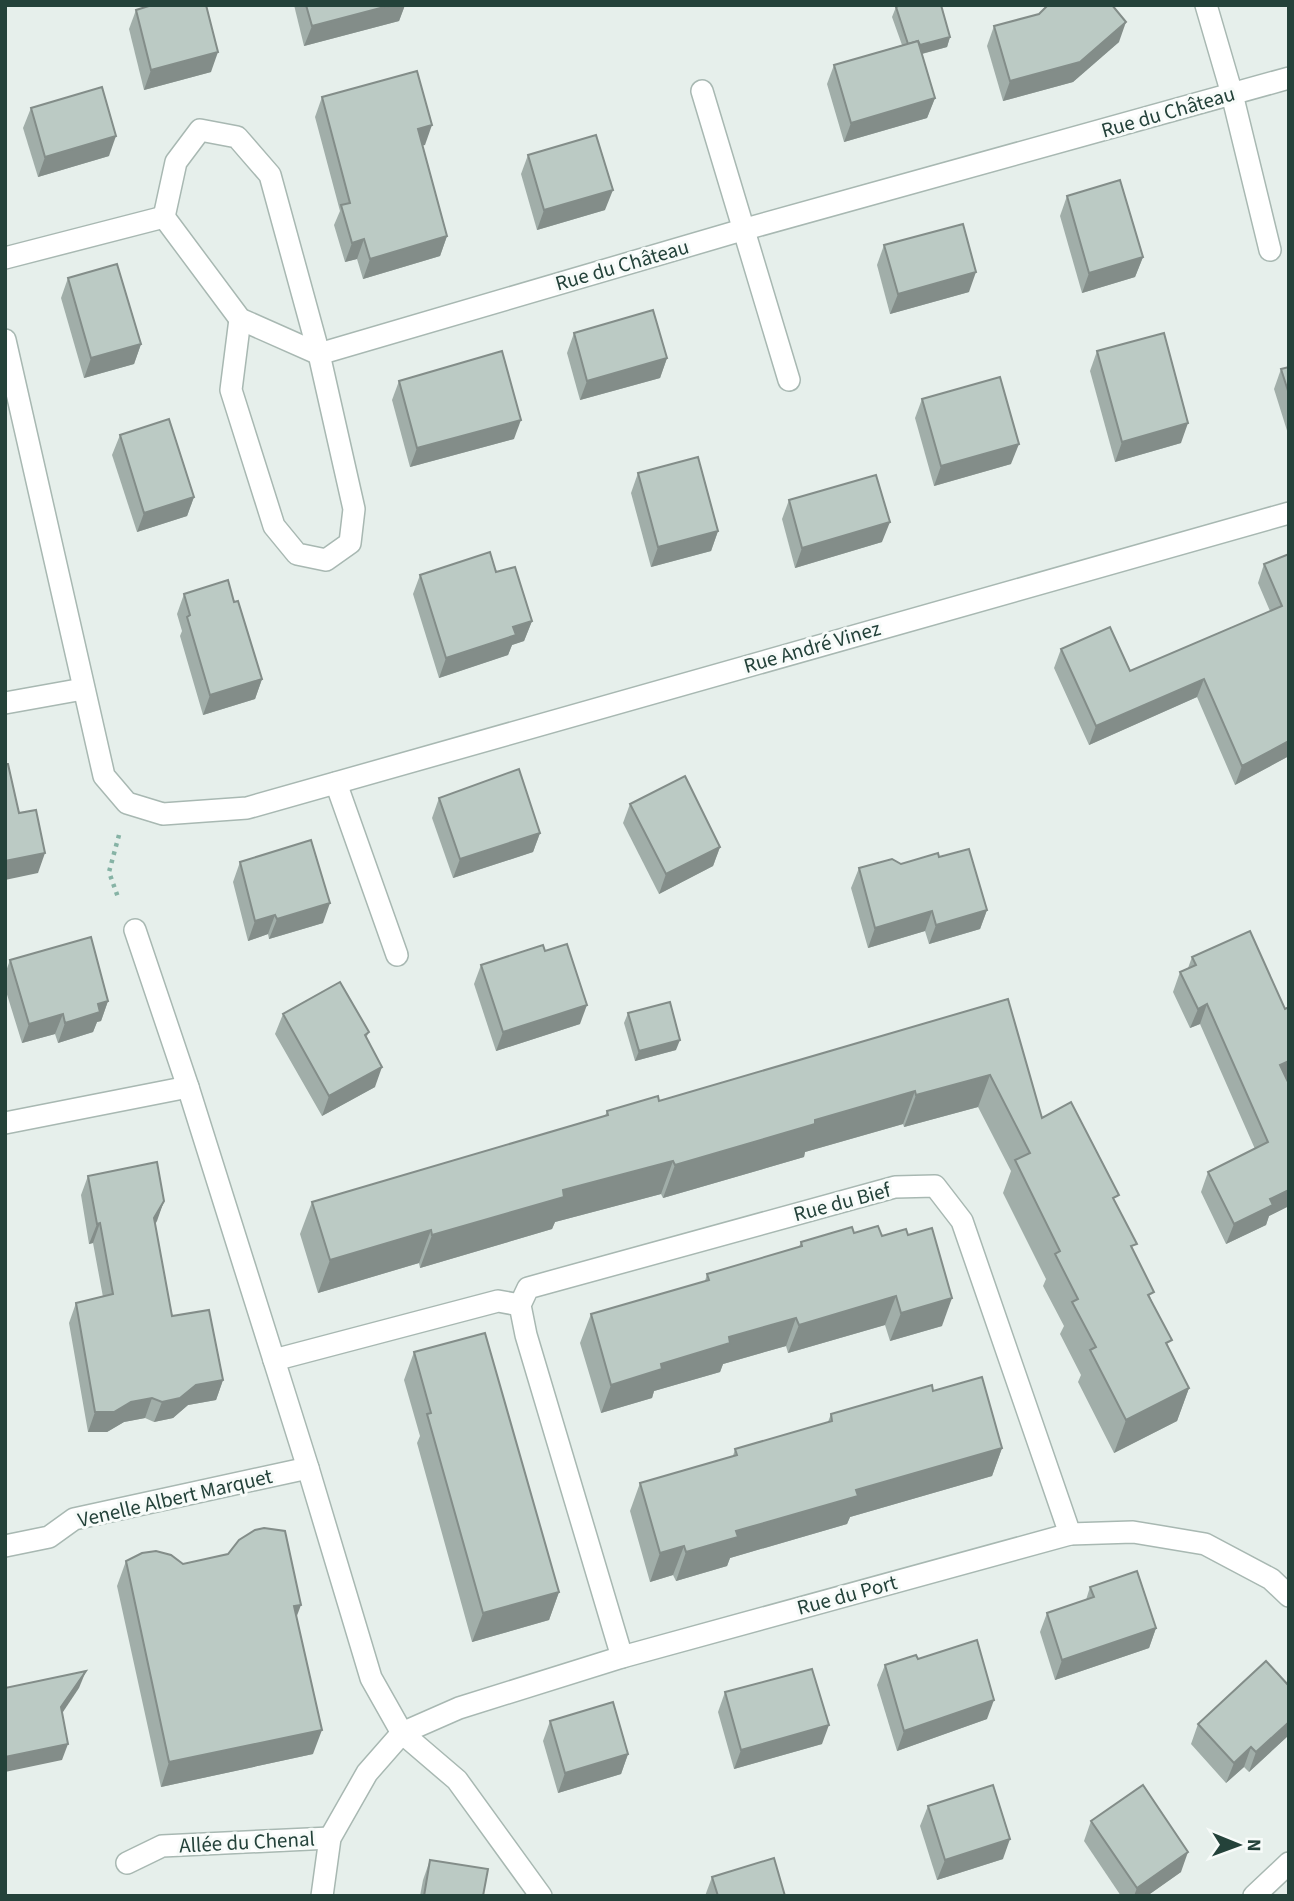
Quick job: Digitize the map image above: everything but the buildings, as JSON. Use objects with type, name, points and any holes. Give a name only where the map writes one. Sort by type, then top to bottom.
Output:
[{"type":"street","points":[[1206,5],[1232,94],[1270,250]]},
{"type":"street","name":"Rue du Château","points":[[319,354],[742,230],[1289,78]]},
{"type":"street","points":[[702,91],[789,380]]},
{"type":"street","points":[[240,319],[231,390],[274,526],[297,554],[326,560],[350,543],[354,509],[319,354],[270,175],[237,137],[200,130],[176,162],[164,217],[240,319],[319,354]]},
{"type":"street","points":[[5,258],[164,217]]},
{"type":"street","points":[[5,340],[104,776],[127,803]]},
{"type":"street","name":"Rue André Vinez","points":[[127,803],[163,814],[247,808],[1289,513]]},
{"type":"street","points":[[5,703],[83,689]]},
{"type":"street","points":[[336,783],[397,955]]},
{"type":"street","points":[[135,930],[188,1087],[371,1678],[402,1733],[457,1780],[541,1896]]},
{"type":"street","points":[[5,1123],[188,1087]]},
{"type":"street","name":"Rue du Bief","points":[[520,1305],[528,1288],[895,1187],[935,1186],[962,1221],[1070,1534]]},
{"type":"street","points":[[274,1360],[498,1301],[520,1305],[526,1335],[622,1657]]},
{"type":"street","name":"Venelle Albert Marquet","points":[[5,1546],[49,1537],[74,1519],[308,1468]]},
{"type":"street","name":"Rue du Port","points":[[402,1733],[459,1708],[622,1657],[1070,1534],[1133,1532],[1205,1544],[1271,1579],[1289,1596]]},
{"type":"street","points":[[322,1896],[330,1838],[367,1773],[402,1733]]},
{"type":"street","name":"Allée du Chenal","points":[[127,1863],[162,1846],[330,1838]]},
{"type":"street","points":[[1254,1896],[1289,1863]]},
{"type":"path","points":[[127,803],[109,872],[120,902],[135,930]]}]
